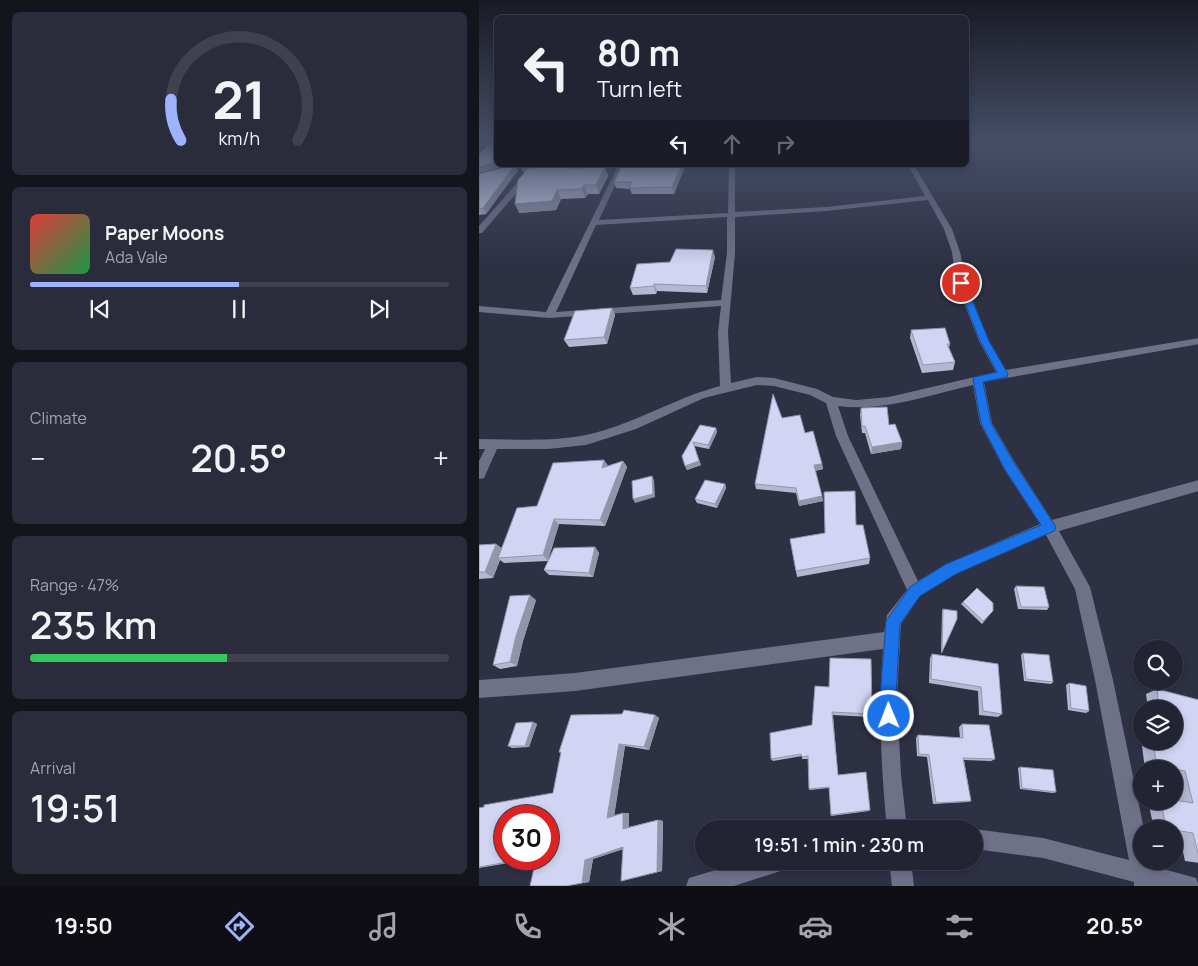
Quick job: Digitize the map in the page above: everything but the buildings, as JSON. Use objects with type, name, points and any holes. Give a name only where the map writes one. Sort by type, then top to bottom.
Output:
[{"type":"street","points":[[479,231],[522,183]]},
{"type":"street","points":[[549,315],[611,183]]},
{"type":"street","points":[[726,389],[723,332],[731,253],[732,183]]},
{"type":"street","points":[[922,183],[948,229],[956,252],[961,283],[984,341],[1003,374]]},
{"type":"street","points":[[593,223],[826,210],[930,198]]},
{"type":"street","points":[[479,309],[549,315],[726,304]]},
{"type":"street","points":[[479,444],[548,444],[586,440],[632,426],[701,395],[757,381],[774,382],[813,392],[831,401],[856,404],[889,401],[1003,374],[1198,340]]},
{"type":"street","points":[[978,379],[986,423],[1009,465],[1049,527],[1082,587],[1104,680],[1143,880]]},
{"type":"street","points":[[831,401],[842,436],[915,591]]},
{"type":"street","points":[[479,474],[494,443]]},
{"type":"street","points":[[895,820],[891,775],[888,697],[893,621],[915,591],[951,569],[1049,527],[1198,485]]},
{"type":"street","points":[[479,689],[592,680],[892,639]]},
{"type":"street","points":[[983,840],[1043,848],[1143,880],[1188,886]]},
{"type":"street","points":[[697,886],[752,870]]},
{"type":"street","points":[[901,870],[903,886]]},
{"type":"route","points":[[889,716],[888,697],[893,621],[915,591],[951,569],[1049,527],[1009,465],[986,423],[978,379],[1003,374],[984,341],[961,283]]}]
